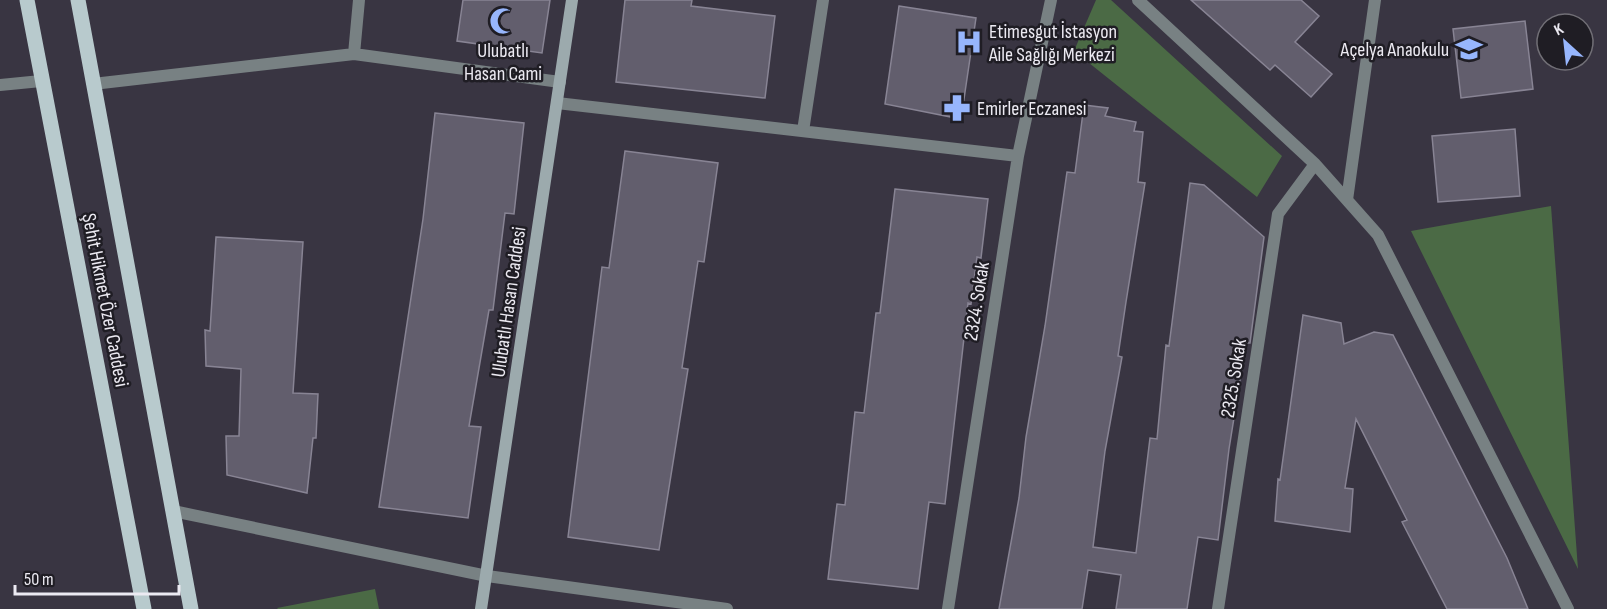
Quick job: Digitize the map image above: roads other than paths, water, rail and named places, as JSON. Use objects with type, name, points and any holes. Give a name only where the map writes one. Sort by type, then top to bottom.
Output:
[{"type":"main road","name":"Şehit Hikmet Özer Caddesi","points":[[27,0],[144,609]]},
{"type":"main road","name":"Şehit Hikmet Özer Caddesi","points":[[78,0],[191,609]]},
{"type":"street","points":[[354,54],[359,0]]},
{"type":"street","name":"Ulubatlı Hasan Caddesi","points":[[482,609],[572,0]]},
{"type":"street","points":[[803,131],[823,0]]},
{"type":"street","name":"2324. Sokak","points":[[948,609],[1018,156],[1051,0]]},
{"type":"street","points":[[1138,0],[1315,164],[1378,235],[1568,609]]},
{"type":"street","points":[[1347,200],[1375,0]]},
{"type":"street","points":[[93,84],[354,54],[560,82]]},
{"type":"street","points":[[0,85],[41,81]]},
{"type":"street","points":[[557,103],[1018,156]]},
{"type":"street","name":"2325. Sokak","points":[[1218,609],[1278,214],[1315,164]]},
{"type":"street","points":[[173,512],[487,576],[727,609]]},
{"type":"place","name":"Ulubatlı Hasan Cami","points":[[503,21]]},
{"type":"place","name":"Etimesgut İstasyon Aile Sağlığı Merkezi","points":[[969,42]]},
{"type":"place","name":"Açelya Anaokulu","points":[[1469,49]]},
{"type":"place","name":"Emirler Eczanesi","points":[[957,108]]}]
